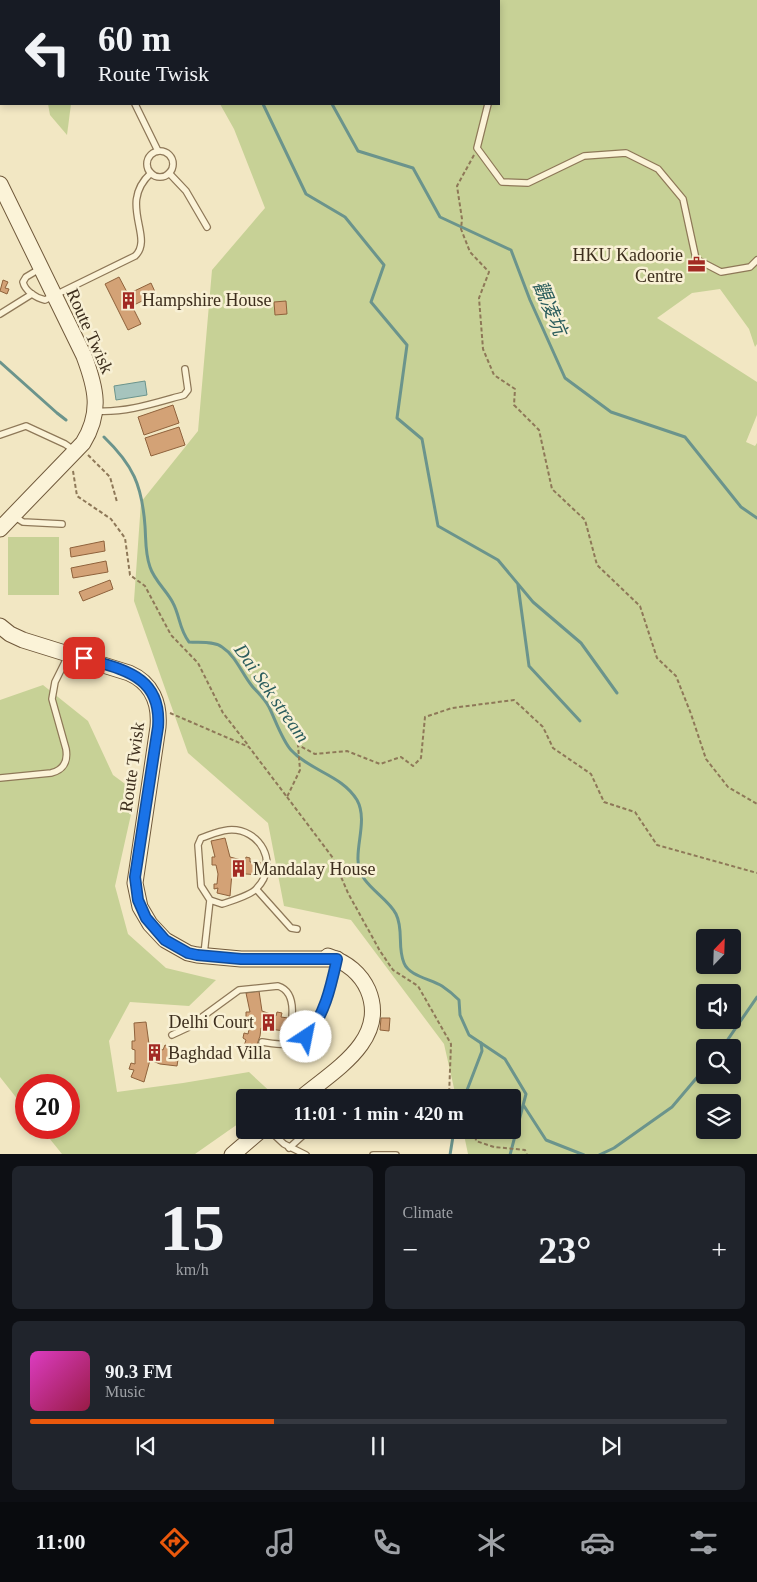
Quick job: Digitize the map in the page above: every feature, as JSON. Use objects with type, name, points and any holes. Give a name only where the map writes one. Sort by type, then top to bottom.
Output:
[{"type":"main road","name":"Route Twisk","points":[[0,184],[84,356],[96,393],[96,411],[89,431],[75,451],[0,529]]},
{"type":"main road","name":"Route Twisk","points":[[0,626],[10,634],[24,640],[115,667],[136,676],[148,686],[154,695],[158,708],[158,733],[136,870],[136,894],[146,918],[160,935],[188,953],[204,956],[228,957],[241,954],[319,953],[337,959],[356,972],[366,986],[371,1000],[371,1021],[366,1036],[358,1049],[311,1089]]},
{"type":"main road","points":[[232,1154],[251,1139]]},
{"type":"lane","points":[[135,105],[158,151]]},
{"type":"lane","points":[[488,105],[477,148],[502,182],[528,183],[584,156],[626,153],[658,169],[683,199],[696,259],[721,272],[750,267],[757,260]]},
{"type":"lane","points":[[158,151],[166,153],[172,159],[169,173],[160,177],[151,173],[147,167],[148,160],[152,154],[158,151]]},
{"type":"lane","points":[[40,268],[26,277],[23,282],[24,286],[32,294],[45,300],[130,259],[138,252],[142,243],[136,213],[136,200],[139,189],[151,173]]},
{"type":"lane","points":[[169,173],[186,192],[207,227]]},
{"type":"lane","points":[[0,314],[32,294]]},
{"type":"lane","points":[[96,411],[111,412],[130,409],[184,395],[188,390],[185,369]]},
{"type":"lane","points":[[0,428],[3,435],[26,426],[65,444],[75,451]]},
{"type":"lane","points":[[13,515],[23,522],[62,524]]},
{"type":"lane","points":[[0,778],[55,772],[65,764],[67,760],[66,751],[52,698],[57,678],[69,654]]},
{"type":"lane","points":[[228,830],[245,833],[262,843],[267,856],[266,874],[257,890],[222,904],[210,900],[201,886],[198,845],[201,838],[228,830]]},
{"type":"lane","points":[[257,890],[292,928],[297,928]]},
{"type":"lane","points":[[204,956],[210,900]]},
{"type":"lane","points":[[262,1042],[287,1044],[306,1037],[317,1023],[326,1002],[337,959]]},
{"type":"lane","points":[[172,1035],[187,1028],[238,990],[278,986],[283,987],[291,1001],[292,1023],[287,1044]]},
{"type":"lane","points":[[277,1139],[290,1148],[306,1154]]},
{"type":"lane","points":[[290,1148],[300,1139]]},
{"type":"lane","points":[[373,1154],[396,1154]]},
{"type":"path","points":[[477,148],[457,186],[462,219],[461,229],[470,252],[489,272],[479,298],[483,349],[486,358],[494,375],[515,389],[514,405],[539,430],[552,489],[585,520],[597,565],[640,606],[657,658],[676,676],[692,714],[706,759],[728,787],[757,804]]},
{"type":"path","points":[[75,451],[102,468],[110,477],[117,502]]},
{"type":"path","points":[[75,451],[77,496],[111,518],[125,538],[130,575],[145,586],[171,635],[198,663],[223,713],[333,858],[348,893],[380,951],[393,970],[418,986],[451,1044],[449,1089]]},
{"type":"path","points":[[287,797],[300,770],[298,745],[315,754],[347,751],[380,764],[401,757],[413,766],[421,758],[425,717],[452,708],[514,700],[542,727],[553,748],[591,774],[604,802],[635,812],[657,846],[757,873]]},
{"type":"path","points":[[158,708],[249,747]]},
{"type":"path","points":[[476,1139],[476,1141],[494,1147],[525,1150],[526,1154]]},
{"type":"green space","points":[[500,0],[757,0],[757,344],[755,347],[749,329],[720,289],[692,293],[657,318],[757,382],[757,415],[746,442],[755,446],[757,443],[757,1154],[468,1154],[465,1139],[521,1139],[521,1089],[454,1089],[444,1044],[351,920],[284,906],[268,823],[188,753],[134,601],[141,502],[198,431],[212,270],[265,208],[234,129],[221,105],[500,105]]},
{"type":"green space","points":[[48,105],[71,105],[67,135],[50,115]]},
{"type":"green space","points":[[8,537],[59,537],[59,595],[8,595]]},
{"type":"green space","points":[[43,685],[88,721],[113,775],[136,792],[115,886],[128,934],[166,968],[216,980],[189,1006],[130,1002],[109,1041],[117,1092],[249,1072],[267,1089],[236,1089],[236,1125],[195,1154],[62,1154],[50,1139],[80,1139],[80,1074],[15,1074],[15,1096],[0,1077],[0,700]]},
{"type":"water","points":[[145,381],[147,395],[116,400],[114,386]]},
{"type":"building","name":"Hampshire House","points":[[119,277],[128,294],[151,283],[156,294],[132,306],[141,324],[128,330],[105,284]]},
{"type":"building","points":[[3,280],[8,282],[5,288],[9,289],[7,294],[0,291]]},
{"type":"building","points":[[286,301],[287,314],[275,315],[274,302]]},
{"type":"building","points":[[173,405],[179,423],[144,435],[138,417]]},
{"type":"building","points":[[179,427],[185,445],[151,456],[145,438]]},
{"type":"building","points":[[104,541],[105,551],[71,557],[70,548]]},
{"type":"building","points":[[106,561],[108,572],[73,578],[71,568]]},
{"type":"building","points":[[110,580],[113,589],[83,601],[79,592]]},
{"type":"building","name":"Mandalay House","points":[[225,838],[230,857],[245,861],[246,857],[250,858],[250,862],[260,862],[260,875],[232,873],[230,896],[217,893],[218,888],[214,889],[214,884],[217,884],[218,874],[216,865],[212,865],[212,857],[215,857],[211,841]]},
{"type":"building","name":"Delhi Court","points":[[259,991],[262,1011],[276,1016],[277,1012],[282,1013],[281,1017],[288,1018],[285,1031],[261,1028],[255,1050],[244,1046],[246,1040],[243,1038],[244,1033],[248,1034],[250,1025],[250,1018],[246,1018],[246,1012],[250,1012],[246,993]]},
{"type":"building","points":[[381,1018],[390,1018],[389,1031],[380,1030]]},
{"type":"building","name":"Baghdad Villa","points":[[146,1022],[149,1044],[163,1050],[165,1045],[170,1047],[169,1052],[179,1053],[177,1066],[160,1064],[150,1060],[144,1082],[131,1077],[134,1070],[129,1069],[131,1063],[135,1064],[135,1050],[132,1049],[132,1041],[135,1041],[134,1023]]},
{"type":"waterway","points":[[263,105],[306,194],[345,217],[384,265],[371,302],[407,345],[397,418],[422,439],[438,526],[498,560],[533,602],[581,643],[617,693]]},
{"type":"waterway","name":"觀凌坑","points":[[333,105],[358,151],[413,168],[440,217],[511,250],[530,300],[565,378],[611,412],[685,437],[741,507],[757,518]]},
{"type":"waterway","points":[[0,362],[66,420]]},
{"type":"waterway","name":"Dai Sek stream","points":[[104,437],[122,457],[134,477],[144,512],[148,562],[154,576],[173,603],[181,627],[189,642],[215,644],[227,651],[267,704],[291,750],[307,763],[343,785],[357,800],[361,814],[358,853],[359,869],[367,883],[386,901],[396,914],[400,926],[401,951],[404,963],[410,971],[442,986],[459,1000],[460,1015],[469,1035],[505,1059],[526,1094],[510,1154]]},
{"type":"waterway","points":[[518,585],[529,666],[580,721]]},
{"type":"waterway","points":[[728,1039],[757,997]]},
{"type":"waterway","points":[[467,1089],[482,1051],[481,1043]]},
{"type":"waterway","points":[[601,1154],[614,1148],[672,1107],[696,1079]]},
{"type":"waterway","points":[[524,1106],[546,1140],[581,1154]]},
{"type":"waterway","points":[[450,1154],[453,1139]]},
{"type":"place","name":"HKU Kadoorie Centre","points":[[697,265]]},
{"type":"place","name":"Hampshire House","points":[[128,300]]},
{"type":"place","name":"Mandalay House","points":[[239,869]]},
{"type":"place","name":"Delhi Court","points":[[268,1022]]},
{"type":"place","name":"Baghdad Villa","points":[[154,1053]]},
{"type":"route","points":[[84,658],[124,670],[140,678],[154,695],[159,712],[135,877],[138,900],[142,912],[165,940],[188,953],[241,959],[337,959],[326,1002],[317,1023],[306,1037]]}]
